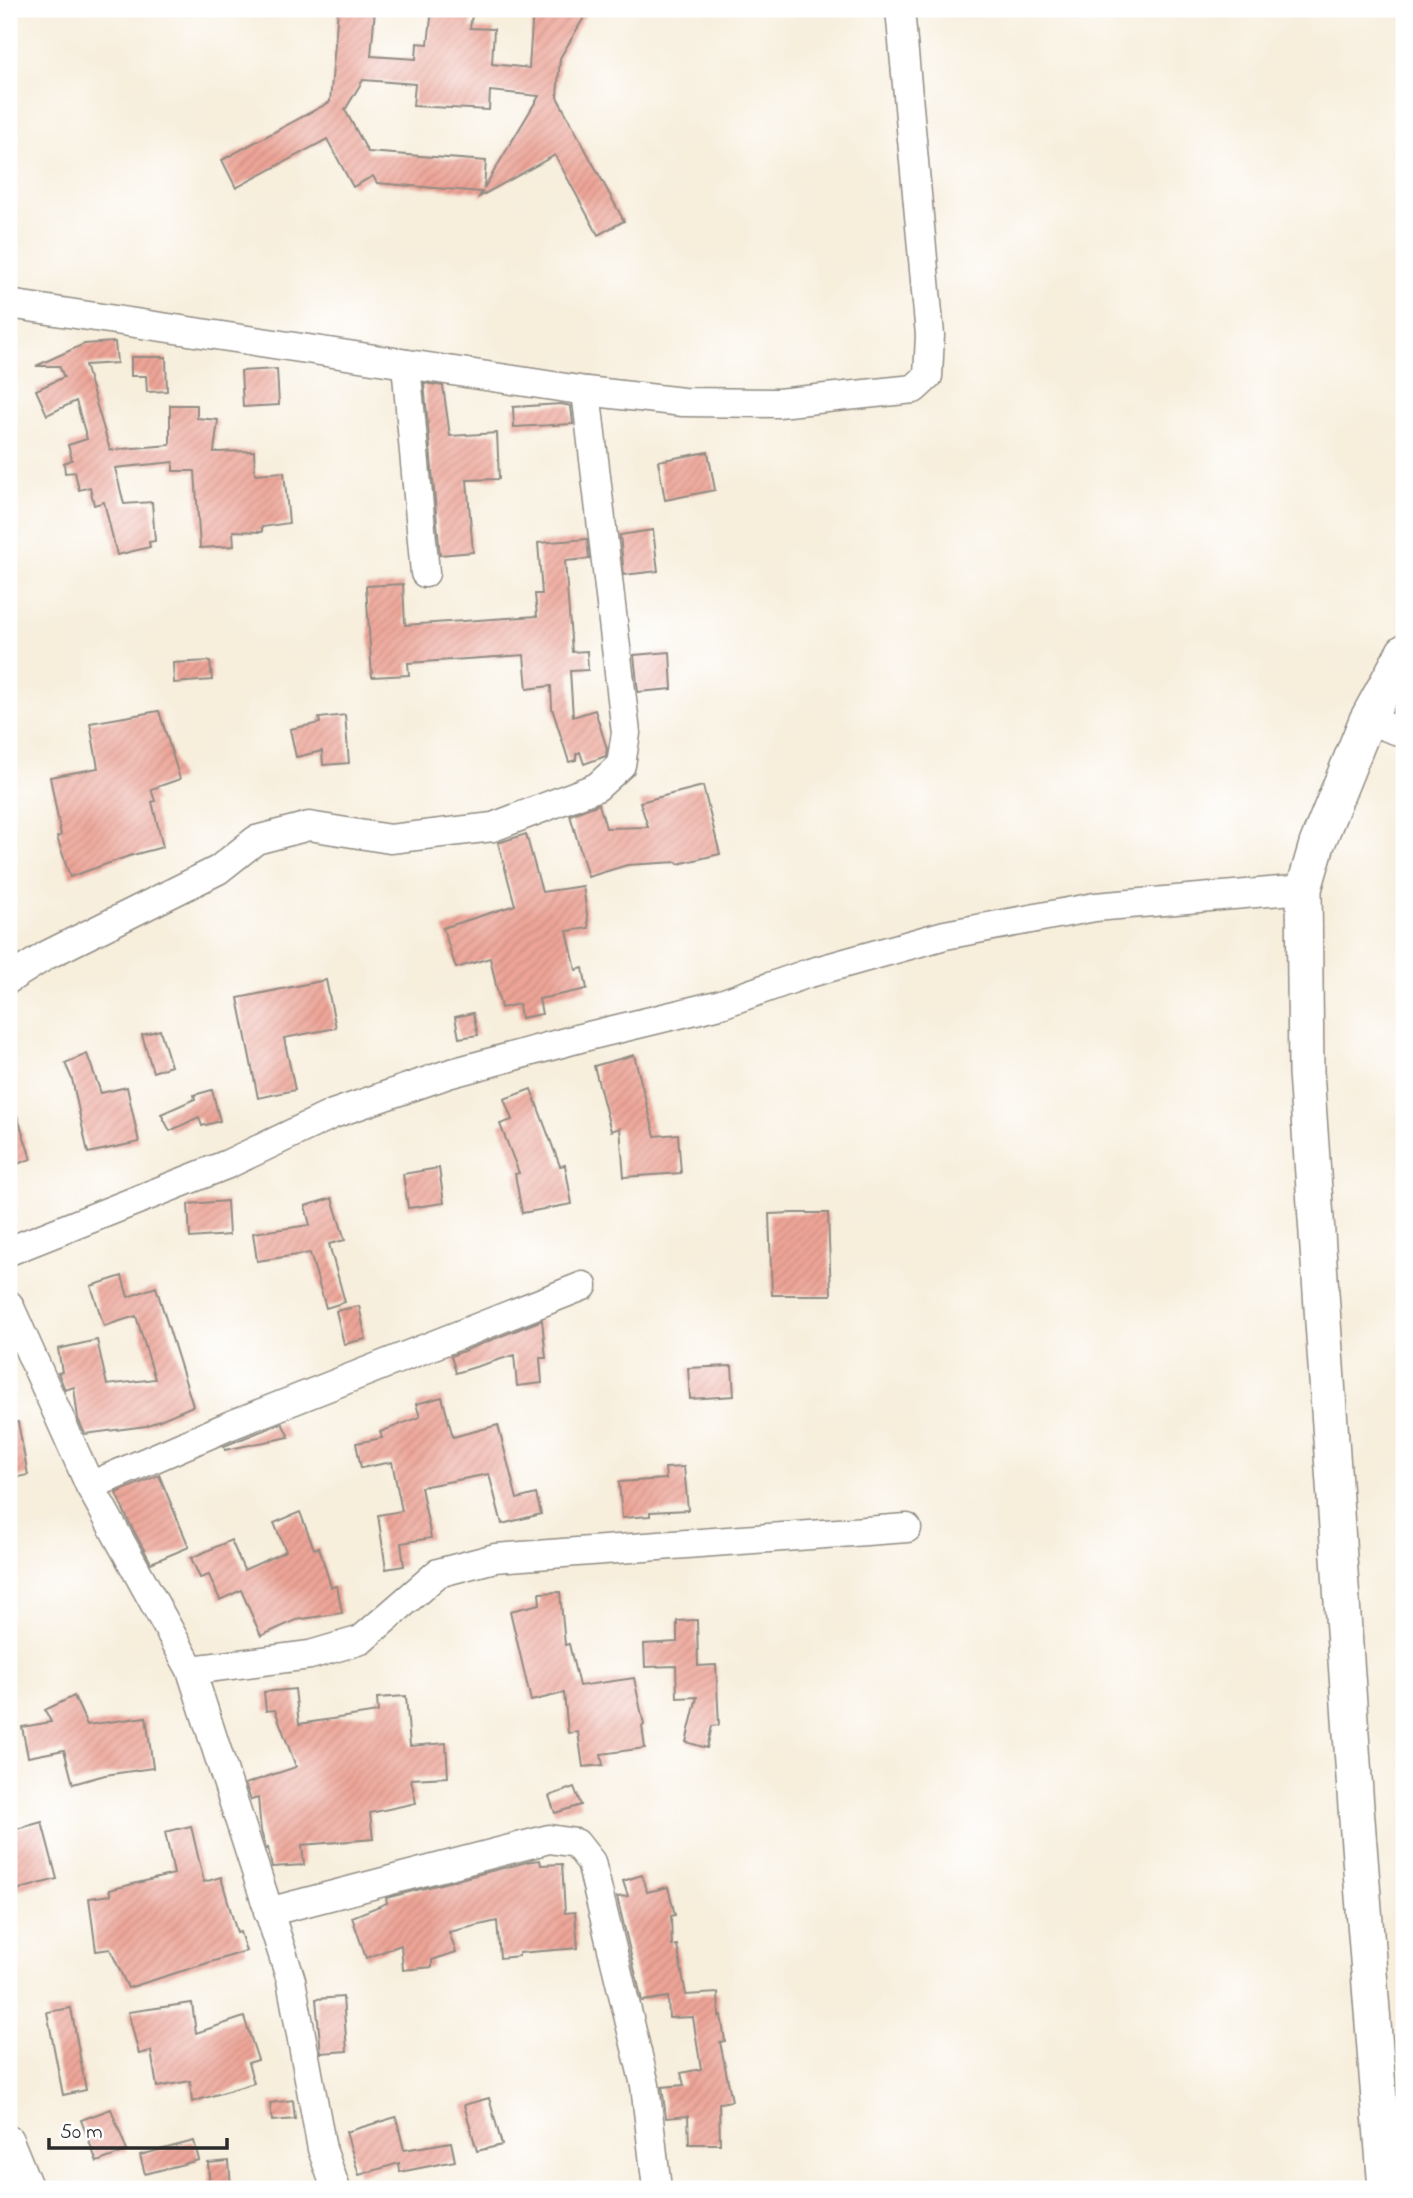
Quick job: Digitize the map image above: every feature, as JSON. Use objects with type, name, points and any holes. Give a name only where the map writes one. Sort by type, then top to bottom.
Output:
[{"type":"street","points":[[9,304],[586,391],[683,402],[778,403],[914,389],[928,376],[930,335],[900,9]]},
{"type":"street","points":[[406,364],[425,573]]},
{"type":"street","points":[[9,979],[47,955],[218,870],[256,840],[309,826],[390,839],[492,827],[597,787],[621,765],[625,733],[586,391]]},
{"type":"street","points":[[1386,2189],[1356,1808],[1307,1086],[1304,888],[1317,844],[1367,720],[1404,652]]},
{"type":"street","points":[[1367,720],[1404,733]]},
{"type":"street","points":[[9,1251],[228,1164],[333,1114],[448,1074],[720,1004],[806,974],[945,935],[1095,907],[1304,888]]},
{"type":"street","points":[[90,1486],[230,1424],[583,1286]]},
{"type":"street","points":[[9,1305],[90,1486],[191,1670],[291,1980],[322,2149],[336,2189]]},
{"type":"street","points":[[191,1670],[310,1655],[361,1640],[438,1573],[495,1558],[907,1528]]},
{"type":"street","points":[[268,1912],[549,1839],[576,1843],[591,1862],[645,2085],[657,2189]]},
{"type":"street","points":[[9,2140],[29,2189]]},
{"type":"building","points":[[338,9],[375,9],[371,56],[416,59],[417,43],[428,44],[432,9],[473,9],[470,28],[494,29],[492,64],[529,68],[533,9],[589,9],[560,58],[557,97],[624,221],[598,235],[555,155],[479,197],[482,192],[377,183],[373,176],[353,187],[327,139],[236,188],[222,160],[330,102]],"holes":[[[363,80],[415,84],[413,106],[489,110],[490,91],[539,96],[484,188],[486,161],[368,152],[345,110]]]},
{"type":"building","points":[[115,342],[117,363],[85,365],[110,450],[170,445],[170,405],[197,405],[197,418],[218,420],[214,452],[254,451],[255,474],[284,472],[289,523],[262,527],[262,532],[233,531],[234,546],[200,548],[195,471],[173,471],[173,462],[115,468],[124,504],[152,502],[155,541],[149,542],[150,547],[117,555],[104,502],[94,505],[90,487],[79,490],[75,472],[65,473],[64,463],[72,460],[68,445],[87,439],[76,401],[47,415],[36,390],[64,377],[59,366],[36,366],[84,344]]},
{"type":"building","points":[[131,357],[166,357],[167,391],[147,392],[146,376],[131,376]]},
{"type":"building","points":[[277,369],[279,405],[243,407],[241,371]]},
{"type":"building","points":[[424,383],[443,386],[450,436],[497,433],[499,479],[467,480],[473,552],[440,555]]},
{"type":"building","points":[[561,404],[571,406],[573,424],[514,427],[513,407]]},
{"type":"building","points":[[708,452],[715,490],[665,500],[658,461]]},
{"type":"building","points":[[653,530],[658,571],[624,575],[620,535]]},
{"type":"building","points":[[587,539],[589,559],[565,561],[572,652],[587,651],[588,670],[570,671],[573,717],[595,710],[607,749],[606,756],[584,764],[580,752],[576,754],[576,760],[569,762],[552,708],[551,686],[527,689],[524,655],[408,663],[409,675],[372,677],[366,586],[403,584],[405,625],[537,616],[535,594],[542,594],[538,543]]},
{"type":"building","points":[[670,652],[672,689],[638,692],[634,655]]},
{"type":"building","points":[[210,661],[212,680],[174,683],[173,663]]},
{"type":"building","points":[[159,711],[180,779],[151,789],[163,847],[70,877],[57,837],[61,835],[50,777],[98,768],[90,723]]},
{"type":"building","points":[[345,715],[349,763],[323,765],[322,751],[296,757],[290,729],[320,723],[319,718]]},
{"type":"building","points":[[703,786],[720,854],[678,864],[627,865],[588,877],[570,815],[599,804],[606,828],[648,827],[640,802]]},
{"type":"building","points":[[526,834],[542,892],[583,886],[589,928],[567,931],[576,970],[583,968],[587,989],[539,999],[542,1014],[521,1018],[519,1004],[501,1008],[490,958],[456,968],[443,928],[515,905],[498,843]]},
{"type":"building","points":[[326,980],[336,1028],[284,1038],[295,1090],[258,1098],[238,998]]},
{"type":"building","points":[[473,1013],[478,1035],[459,1038],[455,1017]]},
{"type":"building","points":[[160,1030],[171,1066],[153,1072],[142,1035]]},
{"type":"building","points":[[87,1054],[101,1093],[127,1087],[139,1142],[88,1153],[72,1079],[65,1063]]},
{"type":"building","points":[[634,1055],[655,1136],[678,1134],[681,1173],[624,1177],[620,1128],[611,1131],[594,1066]]},
{"type":"building","points":[[531,1089],[560,1166],[565,1165],[572,1204],[522,1213],[515,1174],[519,1173],[500,1124],[512,1120],[504,1099]]},
{"type":"building","points":[[212,1090],[220,1121],[202,1126],[199,1117],[170,1131],[161,1114],[195,1099],[194,1095]]},
{"type":"building","points":[[13,1103],[31,1159],[9,1167],[9,1104]]},
{"type":"building","points":[[439,1168],[444,1203],[408,1208],[403,1174]]},
{"type":"building","points":[[332,1198],[345,1240],[329,1244],[345,1302],[326,1308],[310,1253],[257,1261],[253,1233],[310,1225],[305,1206]]},
{"type":"building","points":[[227,1201],[229,1235],[190,1238],[188,1204]]},
{"type":"building","points":[[828,1213],[831,1295],[772,1295],[769,1214]]},
{"type":"building","points":[[122,1276],[128,1297],[156,1287],[193,1406],[146,1426],[85,1434],[78,1419],[74,1387],[65,1390],[58,1373],[62,1372],[58,1349],[97,1340],[107,1385],[155,1379],[136,1316],[104,1326],[91,1286]]},
{"type":"building","points":[[359,1306],[366,1339],[344,1344],[336,1311]]},
{"type":"building","points":[[542,1320],[546,1358],[540,1358],[542,1383],[517,1386],[514,1355],[456,1373],[451,1356]]},
{"type":"building","points":[[732,1366],[734,1396],[690,1399],[688,1368]]},
{"type":"building","points":[[442,1397],[453,1437],[498,1425],[517,1499],[536,1494],[541,1514],[502,1524],[489,1474],[421,1487],[431,1538],[401,1543],[404,1566],[386,1569],[378,1515],[402,1511],[392,1462],[361,1468],[356,1443],[382,1438],[380,1432],[420,1417],[416,1404]]},
{"type":"building","points":[[18,1422],[28,1475],[9,1479],[9,1423]]},
{"type":"building","points":[[282,1423],[289,1437],[225,1450],[224,1446]]},
{"type":"building","points":[[684,1467],[688,1510],[650,1512],[650,1516],[622,1518],[619,1482],[666,1479],[665,1468]]},
{"type":"building","points":[[159,1475],[189,1547],[151,1563],[116,1493]]},
{"type":"building","points":[[300,1512],[314,1549],[319,1547],[331,1587],[337,1586],[342,1613],[296,1620],[261,1636],[241,1590],[220,1600],[209,1575],[200,1578],[191,1558],[231,1540],[244,1570],[286,1551],[274,1523]]},
{"type":"building","points":[[560,1592],[565,1645],[569,1644],[579,1686],[634,1678],[644,1725],[645,1748],[601,1754],[603,1765],[583,1767],[578,1732],[568,1733],[564,1693],[531,1701],[510,1611],[540,1604],[539,1593]]},
{"type":"building","points":[[697,1620],[698,1666],[716,1665],[719,1725],[712,1726],[707,1748],[686,1742],[697,1697],[677,1698],[676,1666],[645,1667],[644,1644],[677,1642],[677,1621]]},
{"type":"building","points":[[295,1689],[299,1724],[378,1712],[377,1698],[406,1696],[410,1746],[446,1743],[448,1777],[411,1779],[416,1803],[370,1813],[373,1839],[302,1845],[304,1865],[272,1867],[261,1831],[258,1798],[251,1800],[245,1784],[296,1767],[275,1710],[266,1711],[264,1692]]},
{"type":"building","points":[[74,1696],[87,1725],[146,1717],[153,1768],[105,1775],[73,1784],[64,1750],[28,1757],[22,1727],[51,1722],[45,1710]]},
{"type":"building","points":[[574,1787],[581,1805],[555,1813],[549,1796]]},
{"type":"building","points":[[42,1822],[57,1879],[9,1892],[9,1831]]},
{"type":"building","points":[[191,1826],[204,1882],[221,1877],[237,1933],[240,1932],[246,1951],[128,1988],[110,1949],[96,1951],[89,1898],[111,1895],[109,1890],[174,1874],[165,1832]]},
{"type":"building","points":[[540,1860],[541,1865],[562,1864],[565,1913],[575,1912],[578,1948],[519,1953],[519,1956],[500,1958],[497,1921],[449,1932],[456,1952],[432,1960],[432,1967],[403,1970],[401,1945],[366,1958],[352,1917],[387,1903],[386,1898]]},
{"type":"building","points":[[642,1875],[647,1892],[668,1887],[675,1915],[671,1916],[672,1946],[677,1945],[686,1995],[718,1993],[719,2016],[721,2015],[725,2041],[720,2042],[732,2101],[719,2103],[720,2144],[689,2144],[688,2116],[666,2118],[662,2087],[684,2085],[681,2073],[701,2069],[693,2017],[669,2018],[668,1997],[642,2001],[617,1897],[628,1896],[623,1881]]},
{"type":"building","points":[[343,1997],[347,2051],[321,2053],[316,1999]]},
{"type":"building","points":[[192,2003],[196,2033],[244,2017],[258,2060],[248,2063],[254,2083],[192,2102],[190,2081],[157,2087],[151,2051],[139,2054],[128,2012]]},
{"type":"building","points":[[71,2008],[86,2090],[63,2095],[47,2012]]},
{"type":"building","points":[[489,2098],[502,2145],[477,2151],[464,2105]]},
{"type":"building","points":[[293,2100],[295,2119],[272,2121],[270,2103]]},
{"type":"building","points":[[111,2109],[127,2151],[97,2162],[81,2120]]},
{"type":"building","points":[[396,2117],[404,2150],[451,2142],[455,2161],[400,2172],[399,2163],[359,2175],[346,2132]]},
{"type":"building","points":[[194,2141],[199,2160],[145,2174],[140,2155]]},
{"type":"building","points":[[229,2161],[231,2189],[210,2189],[208,2163]]}]
